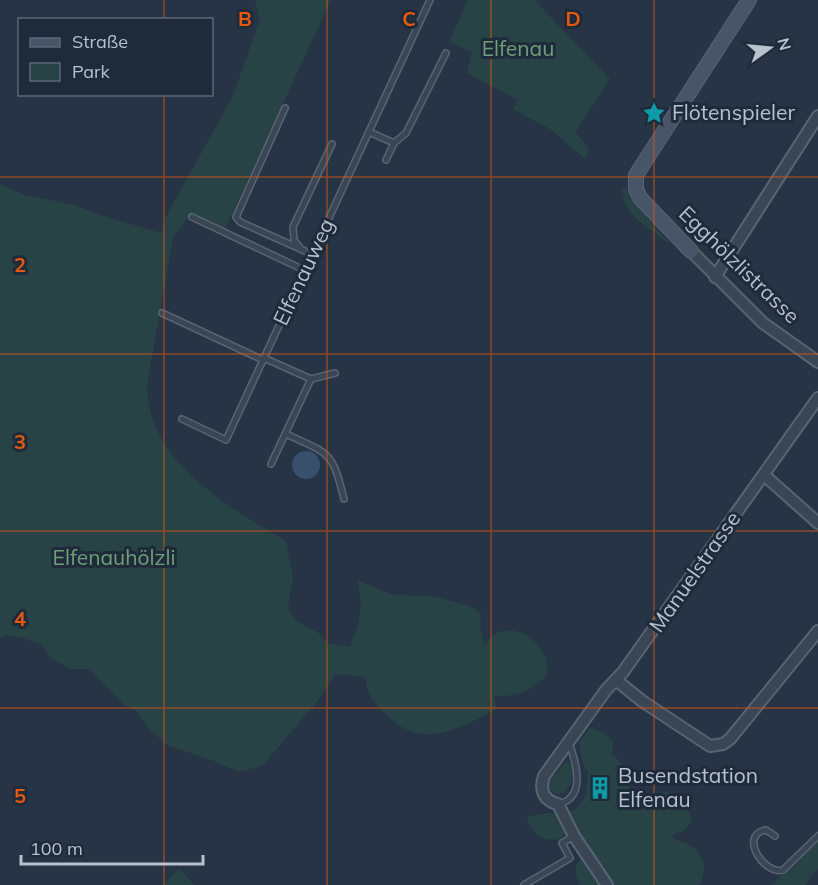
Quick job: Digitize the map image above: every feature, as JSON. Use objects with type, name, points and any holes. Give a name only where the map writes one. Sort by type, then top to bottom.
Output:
[{"type":"street","name":"Egghölzlistrasse","points":[[749,0],[639,168],[636,179],[637,191],[642,200],[763,323],[818,362]]},
{"type":"street","points":[[715,276],[818,116]]},
{"type":"street","name":"Manuelstrasse","points":[[607,885],[574,836],[558,804],[546,798],[541,788],[545,774],[623,672],[818,398]]},
{"type":"street","points":[[764,475],[818,523]]},
{"type":"street","points":[[616,680],[690,734],[710,746],[716,746],[730,739],[818,631]]},
{"type":"lane","name":"Elfenauweg","points":[[182,419],[226,440],[430,0]]},
{"type":"lane","points":[[386,160],[394,143],[406,134],[419,105],[425,100],[446,53]]},
{"type":"lane","points":[[285,108],[236,217],[240,222],[312,254]]},
{"type":"lane","points":[[369,132],[394,143]]},
{"type":"lane","points":[[305,251],[295,242],[293,227],[332,144]]},
{"type":"lane","points":[[192,217],[304,270]]},
{"type":"lane","points":[[162,313],[311,379],[335,373]]},
{"type":"lane","points":[[272,464],[311,379]]},
{"type":"lane","points":[[286,434],[318,448],[329,457],[337,472],[344,499]]},
{"type":"lane","points":[[558,804],[570,799],[576,788],[576,764],[569,742]]},
{"type":"lane","points":[[775,836],[766,830],[760,831],[755,835],[753,842],[754,850],[771,869],[777,872],[783,870],[818,836]]},
{"type":"lane","points":[[528,884],[570,858],[562,843],[574,836]]},
{"type":"green space","name":"Elfenauhölzli","points":[[255,0],[331,0],[225,229],[191,213],[173,237],[147,385],[151,412],[161,437],[176,459],[195,479],[240,513],[286,541],[293,578],[288,607],[295,620],[320,634],[329,644],[350,647],[360,614],[357,580],[393,595],[432,596],[470,606],[481,614],[480,626],[484,644],[502,631],[517,631],[524,634],[542,649],[546,660],[547,675],[523,692],[494,696],[497,709],[468,724],[440,733],[426,734],[412,732],[398,725],[384,713],[371,697],[365,677],[335,674],[320,698],[262,766],[239,772],[167,745],[147,727],[138,712],[123,704],[89,669],[72,669],[50,658],[41,644],[8,635],[0,639],[0,184],[25,195],[74,205],[161,233],[165,218],[233,96],[260,19]]},
{"type":"green space","name":"Elfenau","points":[[468,0],[534,0],[610,79],[575,132],[589,149],[585,159],[550,129],[513,109],[518,100],[467,73],[472,52],[449,42]]},
{"type":"green space","points":[[622,188],[627,189],[633,203],[669,244],[645,227],[632,214],[627,207]]},
{"type":"green space","points":[[590,728],[602,732],[613,740],[612,755],[627,775],[630,791],[651,795],[667,792],[677,796],[688,809],[692,820],[685,830],[672,835],[675,840],[696,850],[700,856],[704,869],[699,885],[580,885],[576,875],[577,863],[588,853],[572,830],[561,837],[549,839],[540,836],[532,829],[527,820],[529,816],[548,813],[563,814],[574,810],[581,804],[586,794],[588,772],[583,764],[579,743]]},
{"type":"green space","points":[[568,762],[573,767],[571,784],[564,793],[555,794],[549,788],[550,781]]},
{"type":"green space","points":[[818,840],[818,869],[805,885],[771,885]]},
{"type":"green space","points":[[179,869],[195,885],[162,885]]},
{"type":"water","points":[[306,451],[316,455],[320,465],[316,475],[306,479],[296,475],[292,465],[296,455]]},
{"type":"place","name":"Flötenspieler","points":[[654,113]]},
{"type":"place","name":"Busendstation Elfenau","points":[[600,788]]}]
